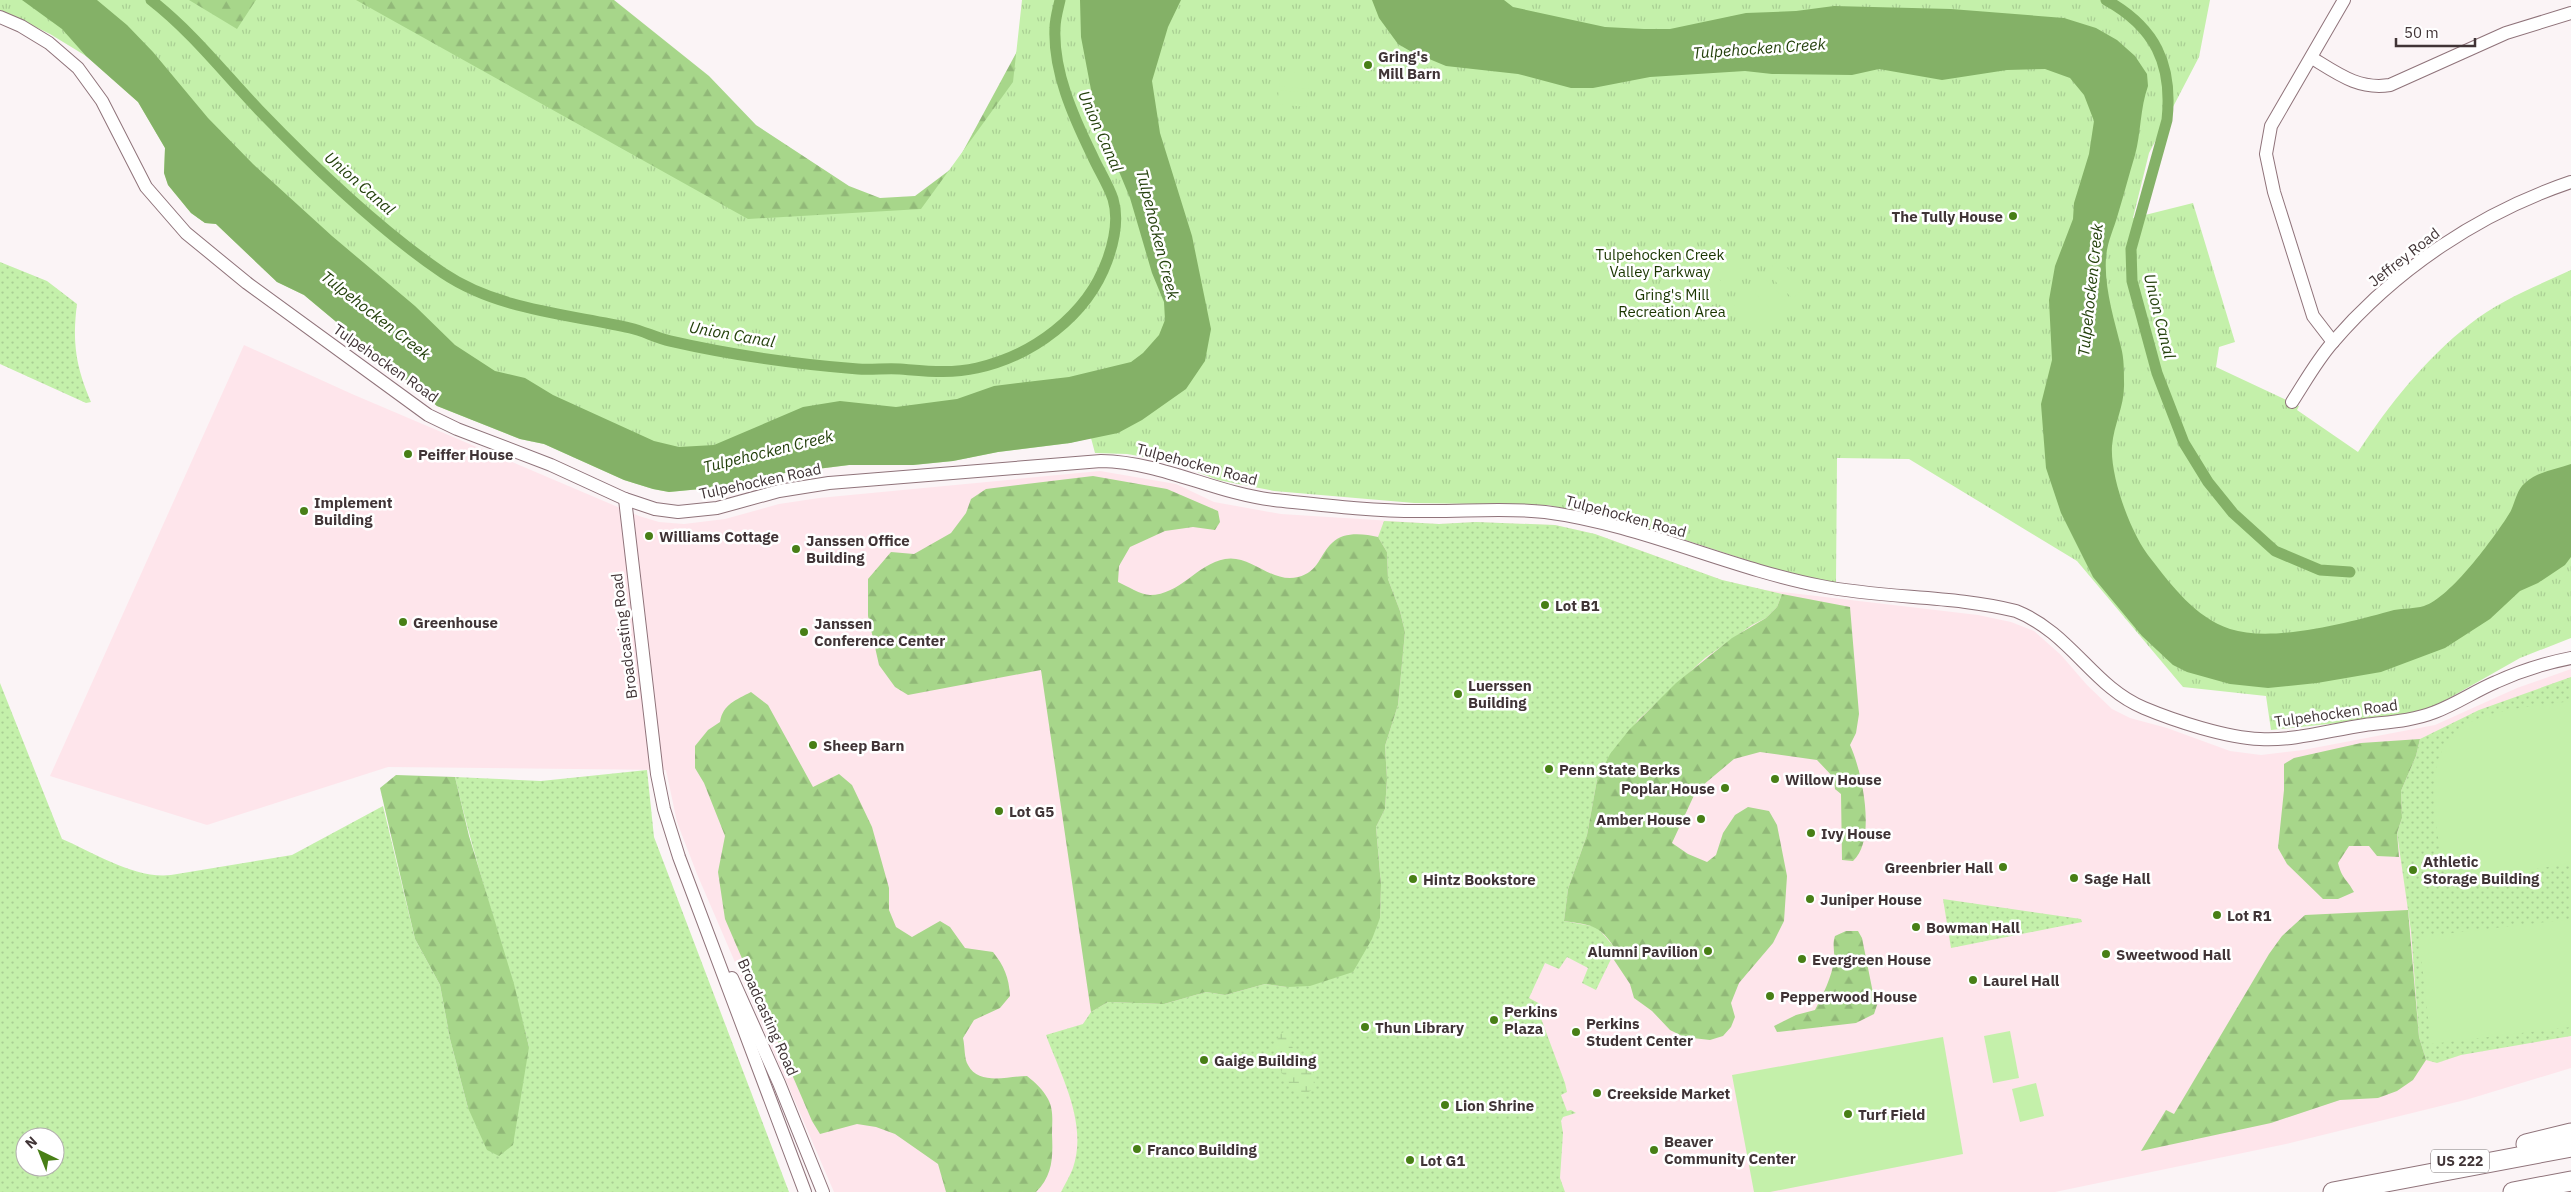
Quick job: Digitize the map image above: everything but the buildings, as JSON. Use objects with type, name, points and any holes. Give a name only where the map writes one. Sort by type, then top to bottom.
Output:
[{"type":"highway","name":"US 222","points":[[2341,1190],[2571,1133]]},
{"type":"highway","points":[[2341,1190],[2571,1148]]},
{"type":"highway","points":[[2513,1192],[2571,1181]]},
{"type":"street","points":[[2333,342],[2313,316],[2270,179],[2266,154],[2272,126],[2344,0]]},
{"type":"street","points":[[2312,58],[2360,85],[2375,88],[2390,85],[2506,33],[2571,13]]},
{"type":"street","name":"Tulpehocken Road","points":[[0,18],[21,26],[49,44],[78,68],[102,101],[146,187],[186,233],[220,262],[396,394],[457,429],[551,465],[625,499],[655,509],[697,512],[738,504],[779,491],[830,483],[1119,462],[1164,469],[1217,488],[1272,500],[1416,511],[1509,510],[1546,512],[1596,522],[1778,577],[1821,586],[2016,611],[2031,617],[2056,633],[2103,681],[2129,701],[2216,731],[2260,739],[2300,736],[2416,718],[2450,706],[2522,671],[2571,658]]},
{"type":"street","name":"Jeffrey Road","points":[[2292,402],[2333,342],[2396,281],[2431,253],[2504,209],[2571,182]]},
{"type":"street","name":"Broadcasting Road","points":[[625,499],[657,774],[664,809],[679,857],[805,1192]]},
{"type":"street","name":"Broadcasting Road","points":[[679,857],[779,1083],[823,1192]]},
{"type":"shaded area","name":"Penn State Berks","points":[[244,345],[352,394],[639,516],[659,522],[684,524],[725,519],[779,504],[819,498],[1100,471],[1176,484],[1214,502],[1281,514],[1439,524],[1476,522],[1555,525],[1595,534],[1722,580],[1765,590],[1978,615],[2011,622],[2034,631],[2061,655],[2087,685],[2112,709],[2130,718],[2167,728],[2230,751],[2261,755],[2303,750],[2435,725],[2517,688],[2571,669],[2571,1068],[2469,1099],[2286,1144],[2055,1192],[834,1192],[697,874],[677,822],[666,770],[388,767],[207,825],[50,776]]},
{"type":"green space","name":"Tulpehocken Creek Valley Parkway","points":[[0,0],[189,0],[237,29],[256,0],[356,0],[748,219],[921,209],[1013,82],[1022,0],[2210,0],[2199,57],[2149,153],[2133,218],[2193,203],[2235,342],[2219,347],[2216,367],[2299,406],[2297,410],[2358,452],[2395,400],[2423,367],[2470,324],[2519,294],[2571,270],[2571,638],[2520,658],[2437,705],[2409,714],[2271,730],[2266,696],[2183,687],[2077,561],[1909,459],[1837,458],[1836,584],[1789,574],[1670,535],[1548,505],[1414,503],[1274,491],[1218,480],[1168,461],[1127,454],[1095,453],[1091,438],[953,461],[913,465],[849,465],[785,473],[711,488],[669,492],[653,489],[624,480],[544,444],[520,439],[437,406],[304,295],[277,282],[216,224],[205,223],[191,213],[168,185],[164,173],[165,148],[138,102],[86,56],[50,34],[0,10]]},
{"type":"green space","points":[[97,0],[614,0],[709,76],[756,125],[849,186],[880,198],[915,196],[955,166],[1021,44],[1143,353]]},
{"type":"green space","points":[[1281,72],[1309,74],[1308,89],[1279,86]]},
{"type":"green space","points":[[1279,90],[1307,93],[1306,107],[1277,104]]},
{"type":"green space","points":[[1715,242],[1741,268],[1729,281],[1703,254]]},
{"type":"green space","points":[[1698,258],[1725,285],[1713,297],[1686,271]]},
{"type":"green space","points":[[1779,260],[1805,286],[1793,299],[1766,272]]},
{"type":"green space","points":[[0,262],[47,281],[77,304],[76,354],[91,402],[86,403],[0,364]]},
{"type":"green space","points":[[1682,275],[1709,301],[1696,314],[1670,287]]},
{"type":"green space","points":[[1762,277],[1789,303],[1777,315],[1750,289]]},
{"type":"green space","points":[[1746,293],[1773,319],[1760,332],[1734,305]]},
{"type":"green space","points":[[1637,297],[1658,318],[1647,329],[1626,308]]},
{"type":"green space","points":[[1093,476],[1167,489],[1218,511],[1220,522],[1215,530],[1193,527],[1165,531],[1130,547],[1119,566],[1118,582],[1146,595],[1161,594],[1170,590],[1206,567],[1225,559],[1243,561],[1270,573],[1288,578],[1305,575],[1315,567],[1332,543],[1348,535],[1360,534],[1378,537],[1387,552],[1388,579],[1400,611],[1405,632],[1398,705],[1385,746],[1387,779],[1385,809],[1376,827],[1381,885],[1380,918],[1372,939],[1353,972],[1310,986],[1287,987],[1265,984],[1225,995],[1206,992],[1164,1004],[1108,1002],[1091,1012],[1041,670],[908,695],[895,687],[879,665],[868,616],[868,579],[891,552],[914,554],[951,533],[966,513],[971,499],[986,489]]},
{"type":"green space","points":[[1384,521],[1439,524],[1476,522],[1555,525],[1595,534],[1722,580],[1782,594],[1777,607],[1766,618],[1752,625],[1705,658],[1638,720],[1597,780],[1587,835],[1568,889],[1564,921],[1597,927],[1614,947],[1612,957],[1596,990],[1582,983],[1588,968],[1567,957],[1559,969],[1545,963],[1529,998],[1542,1005],[1539,1013],[1567,1092],[1561,1095],[1567,1111],[1571,1110],[1576,1113],[1563,1117],[1561,1121],[1563,1133],[1560,1178],[1565,1192],[1061,1192],[1073,1168],[1077,1151],[1077,1134],[1071,1100],[1046,1035],[1083,1024],[1091,1012],[1108,1002],[1164,1004],[1206,992],[1225,995],[1265,984],[1287,987],[1380,918],[1381,885],[1376,827],[1385,809],[1387,779],[1385,746],[1398,705],[1405,632],[1400,611],[1388,579],[1387,552],[1378,537]]},
{"type":"green space","points":[[1782,594],[1850,607],[1859,714],[1856,733],[1850,745],[1863,788],[1866,822],[1864,838],[1860,851],[1853,861],[1842,860],[1841,794],[1835,789],[1834,778],[1817,760],[1760,752],[1734,759],[1696,791],[1672,843],[1688,854],[1707,862],[1716,855],[1723,833],[1735,815],[1748,807],[1769,811],[1777,825],[1787,876],[1784,921],[1773,943],[1739,983],[1731,1003],[1735,1017],[1731,1027],[1723,1036],[1710,1040],[1684,1037],[1670,1030],[1652,1011],[1634,998],[1630,984],[1612,957],[1614,947],[1604,934],[1587,925],[1564,921],[1568,889],[1587,835],[1597,780],[1610,754],[1629,730],[1676,683],[1732,638],[1766,618],[1777,607]]},
{"type":"green space","points":[[2571,677],[2571,1036],[2461,1055],[2437,1063],[2426,1060],[2419,1037],[2411,931],[2397,833],[2402,818],[2401,791],[2416,756],[2420,739],[2479,710]]},
{"type":"green space","points":[[0,683],[62,839],[129,869],[157,875],[171,875],[292,855],[383,806],[415,939],[440,985],[450,1039],[468,1108],[529,1047],[472,845],[455,777],[541,781],[647,770],[654,837],[789,1192],[0,1192]]},
{"type":"green space","points":[[751,692],[768,705],[813,787],[839,774],[852,785],[872,827],[889,888],[889,910],[896,927],[912,937],[940,921],[950,927],[965,948],[993,952],[1000,962],[1007,977],[1010,996],[1000,1008],[974,1020],[963,1038],[965,1056],[968,1065],[979,1076],[995,1078],[1027,1076],[1048,1099],[1052,1116],[1052,1158],[1046,1179],[1036,1192],[946,1192],[938,1164],[895,1134],[876,1127],[857,1124],[820,1134],[812,1121],[725,919],[718,872],[725,836],[704,783],[695,768],[695,746],[708,730],[720,722],[727,707],[735,700]]},
{"type":"green space","points":[[2571,701],[2571,863],[2447,884],[2437,834],[2434,783],[2438,760],[2449,740],[2467,724],[2495,713]]},
{"type":"green space","points":[[2420,739],[2416,756],[2401,791],[2402,818],[2397,833],[2399,857],[2377,856],[2369,846],[2349,846],[2338,863],[2343,876],[2354,892],[2338,899],[2323,899],[2287,864],[2278,848],[2284,790],[2284,764],[2294,758],[2361,743]]},
{"type":"green space","points":[[396,775],[455,777],[469,836],[514,984],[529,1047],[513,1145],[499,1156],[487,1150],[468,1108],[450,1039],[440,985],[415,939],[380,788]]},
{"type":"green space","points":[[1943,899],[2081,919],[2082,922],[1951,948]]},
{"type":"green space","points":[[2408,910],[2419,1037],[2426,1060],[2413,1080],[2397,1091],[2378,1098],[2340,1100],[2271,1123],[2141,1151],[2166,1110],[2174,1114],[2269,954],[2282,936],[2305,915]]},
{"type":"green space","points":[[2571,919],[2571,1027],[2431,1044],[2419,937]]},
{"type":"green space","points":[[1846,931],[1858,931],[1862,938],[1873,993],[1879,999],[1874,1014],[1856,1023],[1777,1032],[1774,1026],[1796,1015],[1815,1010],[1831,973],[1834,960],[1835,936]]},
{"type":"green space","points":[[1288,1030],[1294,1053],[1298,1055],[1299,1062],[1308,1064],[1314,1074],[1315,1088],[1302,1096],[1300,1092],[1290,1085],[1282,1073],[1275,1052],[1276,1042],[1280,1034]]},
{"type":"green space","points":[[2010,1031],[2019,1078],[1993,1083],[1984,1036]]},
{"type":"green space","name":"Turf Field","points":[[1943,1037],[1963,1154],[1770,1192],[1754,1192],[1732,1075]]},
{"type":"green space","points":[[2036,1083],[2044,1116],[2020,1122],[2012,1089]]},
{"type":"water","name":"Tulpehocken Creek","points":[[22,0],[97,0],[127,25],[153,52],[208,118],[253,164],[332,236],[415,306],[455,345],[495,371],[525,378],[553,395],[654,441],[679,447],[714,445],[803,407],[840,401],[896,407],[957,399],[994,386],[1069,377],[1131,362],[1143,353],[1159,335],[1165,320],[1164,302],[1152,273],[1130,198],[1096,116],[1081,37],[1080,0],[1181,0],[1168,27],[1152,81],[1160,133],[1192,236],[1211,329],[1205,361],[1186,389],[1142,420],[1118,433],[1070,443],[998,452],[953,461],[913,465],[849,465],[785,473],[711,488],[669,492],[653,489],[624,480],[544,444],[520,439],[437,406],[304,295],[277,282],[216,224],[205,223],[191,213],[168,185],[164,173],[165,148],[138,102],[86,56],[62,29]]},
{"type":"water","name":"Tulpehocken Creek","points":[[1372,0],[1504,0],[1513,7],[1605,27],[1644,29],[1670,29],[1746,13],[1796,11],[1834,6],[1951,9],[2064,18],[2096,28],[2117,40],[2135,56],[2147,74],[2148,86],[2143,103],[2135,155],[2109,241],[2106,258],[2108,292],[2122,351],[2124,369],[2123,399],[2113,438],[2112,459],[2118,489],[2136,536],[2151,559],[2176,590],[2195,609],[2217,624],[2248,633],[2268,634],[2312,629],[2394,610],[2424,606],[2435,601],[2446,592],[2471,566],[2509,514],[2525,483],[2541,473],[2571,464],[2571,557],[2565,565],[2538,583],[2520,591],[2490,619],[2445,648],[2381,672],[2317,683],[2268,688],[2230,684],[2187,672],[2173,665],[2142,636],[2093,577],[2061,513],[2046,468],[2041,404],[2052,360],[2049,300],[2055,266],[2073,219],[2074,203],[2089,154],[2094,121],[2084,95],[2070,78],[2045,69],[2007,70],[1942,80],[1879,69],[1852,75],[1772,74],[1745,71],[1650,77],[1593,88],[1571,88],[1518,74],[1446,66],[1410,51],[1398,44],[1379,18]]},
{"type":"waterway","name":"Union Canal","points":[[151,0],[194,39],[301,153],[370,217],[419,256],[464,285],[510,303],[630,328],[665,340],[716,351],[834,367],[938,372],[967,370],[998,362],[1018,354],[1055,331],[1072,316],[1086,299],[1098,281],[1110,254],[1116,222],[1113,199],[1071,109],[1057,60],[1055,25],[1060,0]]},
{"type":"waterway","name":"Union Canal","points":[[2106,0],[2137,22],[2148,35],[2157,49],[2167,81],[2167,120],[2131,249],[2132,281],[2157,373],[2184,443],[2208,482],[2233,513],[2275,551],[2320,570],[2350,572]]},
{"type":"place","name":"Gring's Mill Barn","points":[[1368,65]]},
{"type":"place","name":"The Tully House","points":[[2013,216]]},
{"type":"place","name":"Peiffer House","points":[[408,454]]},
{"type":"place","name":"Implement Building","points":[[304,511]]},
{"type":"place","name":"Williams Cottage","points":[[649,536]]},
{"type":"place","name":"Janssen Office Building","points":[[796,549]]},
{"type":"place","name":"Lot B1","points":[[1545,605]]},
{"type":"place","name":"Greenhouse","points":[[403,622]]},
{"type":"place","name":"Janssen Conference Center","points":[[804,632]]},
{"type":"place","name":"Luerssen Building","points":[[1458,694]]},
{"type":"place","name":"Sheep Barn","points":[[813,745]]},
{"type":"place","name":"Penn State Berks","points":[[1549,769]]},
{"type":"place","name":"Willow House","points":[[1775,779]]},
{"type":"place","name":"Poplar House","points":[[1725,788]]},
{"type":"place","name":"Lot G5","points":[[999,811]]},
{"type":"place","name":"Amber House","points":[[1701,819]]},
{"type":"place","name":"Ivy House","points":[[1811,833]]},
{"type":"place","name":"Greenbrier Hall","points":[[2003,867]]},
{"type":"place","name":"Athletic Storage Building","points":[[2413,870]]},
{"type":"place","name":"Sage Hall","points":[[2074,878]]},
{"type":"place","name":"Hintz Bookstore","points":[[1413,879]]},
{"type":"place","name":"Juniper House","points":[[1810,899]]},
{"type":"place","name":"Lot R1","points":[[2217,915]]},
{"type":"place","name":"Bowman Hall","points":[[1916,927]]},
{"type":"place","name":"Alumni Pavilion","points":[[1708,951]]},
{"type":"place","name":"Sweetwood Hall","points":[[2106,954]]},
{"type":"place","name":"Evergreen House","points":[[1802,959]]},
{"type":"place","name":"Laurel Hall","points":[[1973,980]]},
{"type":"place","name":"Pepperwood House","points":[[1770,996]]},
{"type":"place","name":"Perkins Plaza","points":[[1494,1020]]},
{"type":"place","name":"Thun Library","points":[[1365,1027]]},
{"type":"place","name":"Perkins Student Center","points":[[1576,1032]]},
{"type":"place","name":"Gaige Building","points":[[1204,1060]]},
{"type":"place","name":"Creekside Market","points":[[1597,1093]]},
{"type":"place","name":"Lion Shrine","points":[[1445,1105]]},
{"type":"place","name":"Turf Field","points":[[1848,1114]]},
{"type":"place","name":"Franco Building","points":[[1137,1149]]},
{"type":"place","name":"Beaver Community Center","points":[[1654,1150]]},
{"type":"place","name":"Lot G1","points":[[1410,1160]]},
{"type":"park label","name":"Gring's Mill Recreation Area","points":[[1672,302]]}]
